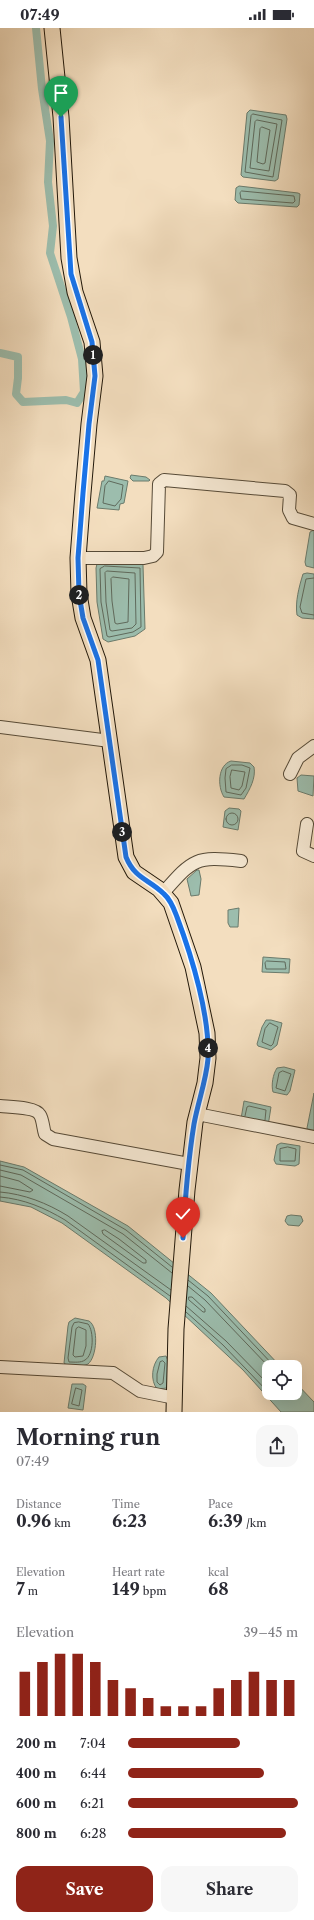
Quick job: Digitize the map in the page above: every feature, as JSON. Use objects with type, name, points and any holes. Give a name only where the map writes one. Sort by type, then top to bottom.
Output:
[{"type":"main road","points":[[52,28],[61,117],[69,258],[75,292],[92,342],[95,376],[87,439],[78,558],[81,607],[83,618],[98,660],[126,857],[129,864],[138,876],[163,893],[171,903],[184,938],[202,1005],[207,1033],[208,1058],[189,1164],[176,1329],[175,1405]]},
{"type":"street","points":[[78,558],[144,558],[153,556],[157,552],[159,484],[164,480],[284,491],[290,495],[289,510],[293,518],[314,524]]},
{"type":"street","points":[[0,726],[110,741]]},
{"type":"street","points":[[290,774],[298,758],[314,746]]},
{"type":"street","points":[[307,824],[303,851],[314,856]]},
{"type":"street","points":[[163,893],[185,869],[198,860],[216,858],[241,860]]},
{"type":"street","points":[[0,1106],[37,1112],[42,1119],[45,1134],[53,1139],[189,1164]]},
{"type":"street","points":[[197,1114],[314,1137]]},
{"type":"street","points":[[0,1367],[113,1373],[140,1391],[175,1405]]},
{"type":"water","points":[[250,110],[286,115],[287,119],[278,179],[275,181],[243,177],[241,175],[247,113]]},
{"type":"water","points":[[239,186],[298,193],[300,194],[299,205],[297,207],[238,203],[235,200],[236,188]]},
{"type":"water","points":[[131,475],[146,477],[150,480],[133,481],[130,478]]},
{"type":"water","points":[[105,476],[128,481],[124,503],[120,504],[119,510],[97,508],[102,481],[104,481]]},
{"type":"water","points":[[314,530],[314,568],[306,566],[305,562],[310,532]]},
{"type":"water","points":[[104,562],[141,563],[143,565],[145,629],[135,636],[108,642],[103,639],[97,602],[96,568],[97,564]]},
{"type":"water","points":[[303,574],[314,574],[314,619],[302,618],[297,615],[299,589]]},
{"type":"water","points":[[231,761],[250,763],[254,767],[253,779],[244,799],[224,797],[220,787],[221,771],[227,763]]},
{"type":"water","points":[[301,775],[314,776],[313,796],[298,791],[297,778]]},
{"type":"water","points":[[229,808],[239,809],[241,811],[238,830],[223,827],[225,811]]},
{"type":"water","points":[[199,870],[201,879],[199,895],[191,896],[187,879]]},
{"type":"water","points":[[239,908],[238,927],[230,927],[228,923],[228,910]]},
{"type":"water","points":[[263,957],[290,959],[289,973],[262,972]]},
{"type":"water","points":[[266,1020],[282,1023],[277,1045],[271,1050],[258,1046],[257,1044],[262,1027]]},
{"type":"water","points":[[284,1067],[295,1070],[290,1091],[287,1095],[273,1092],[272,1089],[277,1068]]},
{"type":"water","points":[[314,1093],[314,1133],[308,1131],[307,1128]]},
{"type":"water","points":[[244,1101],[271,1107],[268,1126],[241,1119]]},
{"type":"water","points":[[281,1143],[300,1146],[299,1164],[295,1166],[276,1164],[274,1160],[277,1145]]},
{"type":"water","points":[[0,1161],[24,1167],[128,1226],[211,1293],[274,1360],[262,1360],[262,1391],[243,1370],[166,1298],[62,1223],[31,1207],[0,1201]]},
{"type":"water","points":[[287,1216],[301,1216],[303,1221],[299,1226],[288,1225],[285,1221]]},
{"type":"water","points":[[75,1318],[89,1321],[94,1329],[96,1342],[95,1349],[91,1360],[84,1366],[66,1365],[64,1363],[68,1326],[69,1322]]},
{"type":"water","points":[[166,1356],[169,1363],[167,1388],[157,1389],[153,1381],[153,1368],[159,1357]]},
{"type":"water","points":[[72,1384],[83,1384],[86,1386],[83,1410],[68,1408]]},
{"type":"water","points":[[302,1389],[314,1402],[314,1412],[281,1412],[270,1400],[302,1400]]},
{"type":"waterway","points":[[0,353],[18,357],[16,394],[23,402],[66,400],[77,403],[84,392],[82,359],[71,317],[50,253],[53,226],[48,182],[50,141],[42,89],[36,28]]},
{"type":"route","points":[[61,117],[71,274],[75,292],[89,330],[95,365],[78,558],[79,594],[81,607],[87,630],[96,649],[102,682],[126,857],[134,872],[138,876],[159,889],[165,895],[171,903],[178,918],[193,967],[207,1033],[208,1058],[204,1083],[194,1122],[183,1238]]}]
